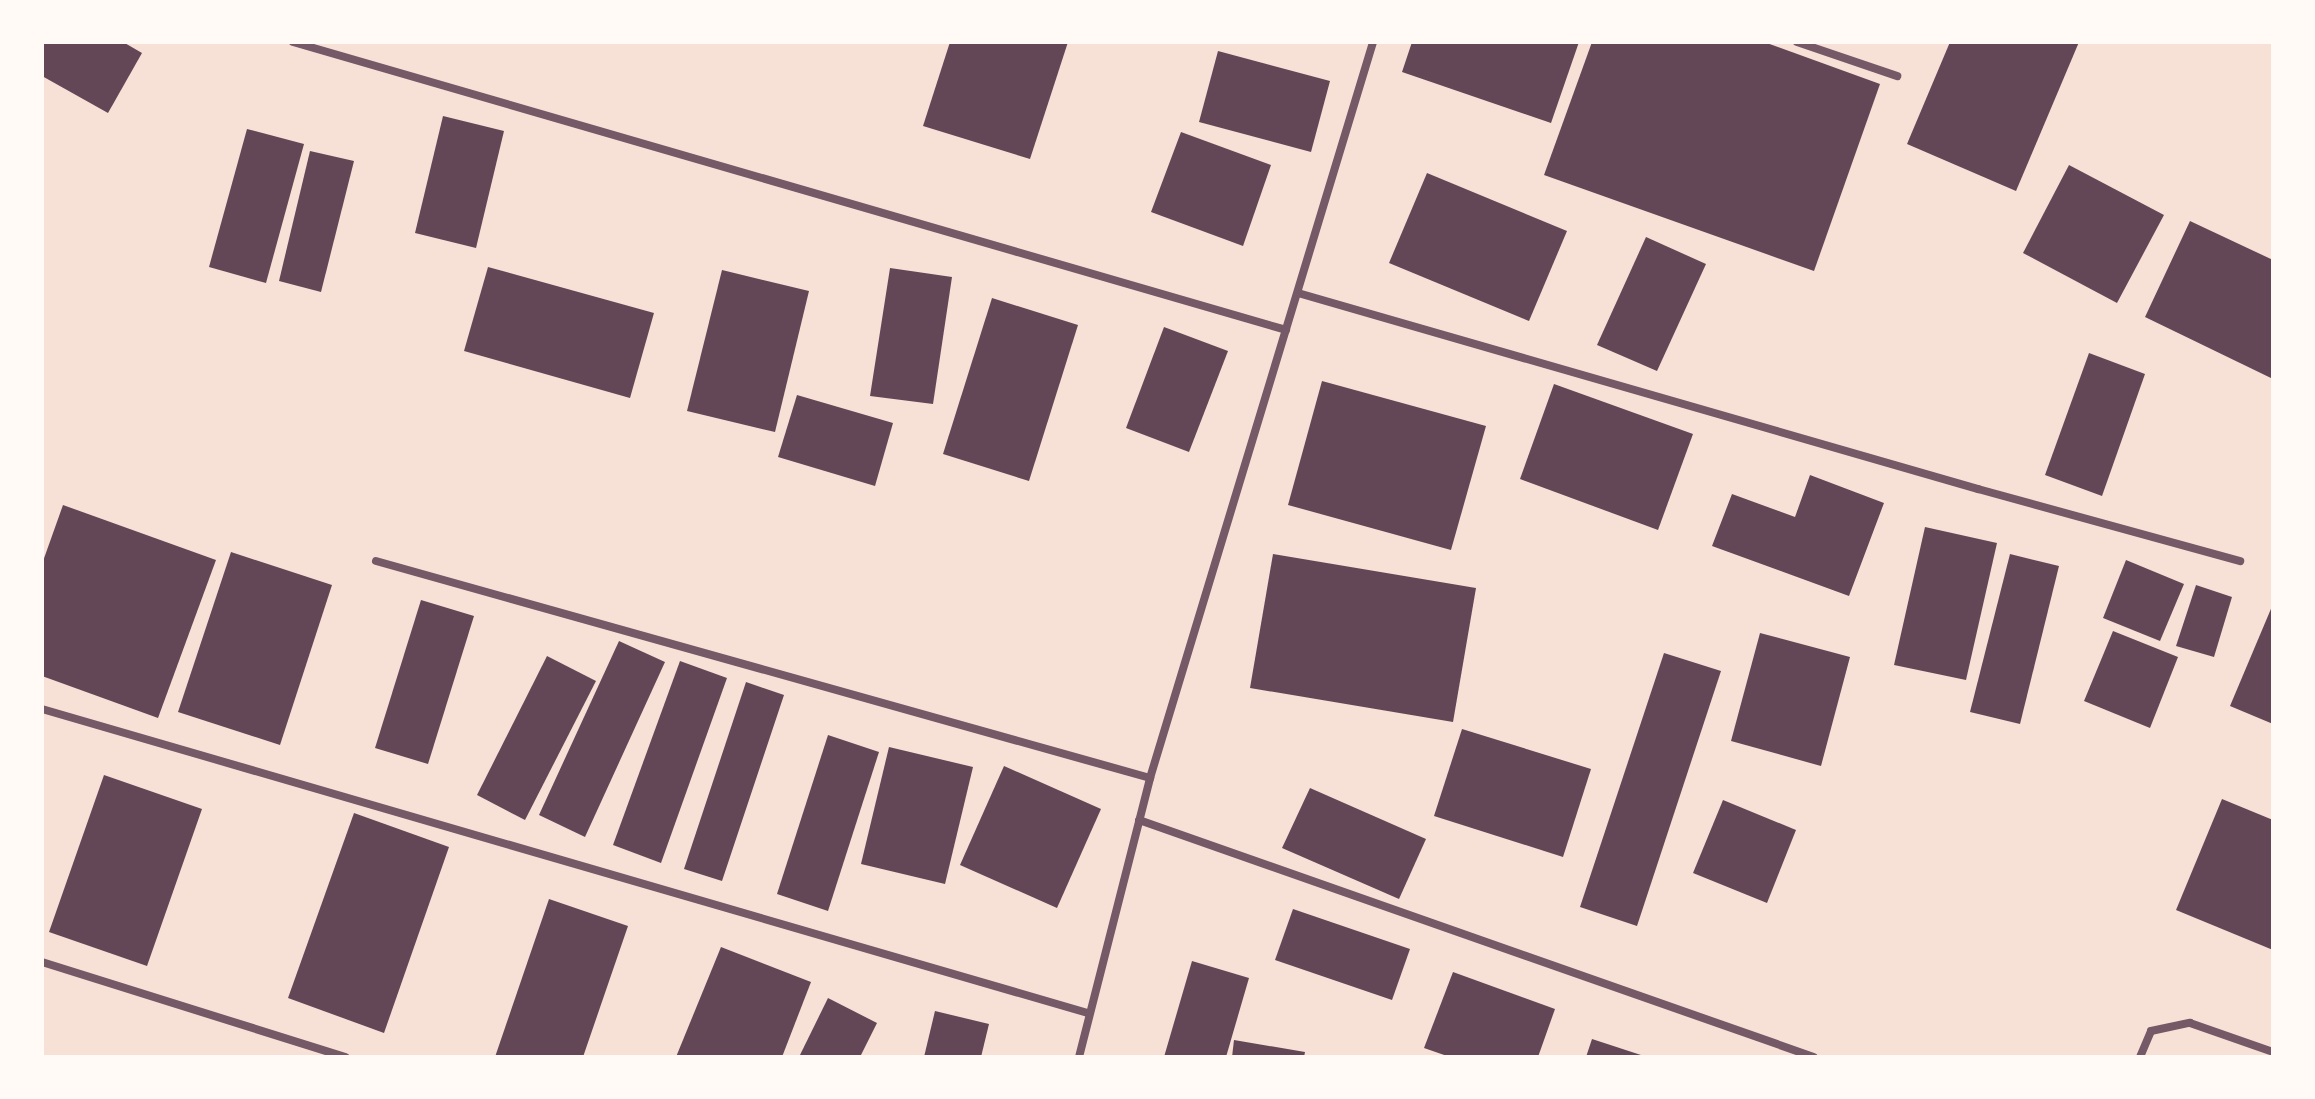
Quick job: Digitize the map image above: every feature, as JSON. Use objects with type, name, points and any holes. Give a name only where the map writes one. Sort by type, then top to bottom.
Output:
[{"type":"street","points":[[293,42],[1286,330]]},
{"type":"street","points":[[1079,1057],[1150,778],[1373,42]]},
{"type":"street","points":[[1797,42],[1897,76]]},
{"type":"street","points":[[1298,293],[1978,489],[2240,561]]},
{"type":"street","points":[[376,561],[1150,778]]},
{"type":"street","points":[[42,709],[1088,1013]]},
{"type":"street","points":[[1139,820],[1814,1057]]},
{"type":"street","points":[[42,962],[345,1057]]},
{"type":"street","points":[[2140,1057],[2151,1031],[2190,1023],[2273,1052]]},
{"type":"building","points":[[42,42],[123,42],[142,53],[108,113],[42,76]]},
{"type":"building","points":[[950,42],[1068,42],[1030,159],[923,126]]},
{"type":"building","points":[[1412,42],[1579,42],[1551,123],[1402,72]]},
{"type":"building","points":[[1592,42],[1764,42],[1880,84],[1814,271],[1544,175]]},
{"type":"building","points":[[1950,42],[2079,42],[2016,191],[1907,144]]},
{"type":"building","points":[[1218,51],[1330,81],[1311,152],[1199,122]]},
{"type":"building","points":[[443,116],[504,131],[476,248],[415,233]]},
{"type":"building","points":[[247,129],[304,144],[266,283],[209,267]]},
{"type":"building","points":[[1181,132],[1271,165],[1243,246],[1151,212]]},
{"type":"building","points":[[310,151],[354,161],[321,292],[279,281]]},
{"type":"building","points":[[2069,165],[2164,215],[2117,303],[2023,253]]},
{"type":"building","points":[[1427,173],[1567,231],[1529,321],[1389,263]]},
{"type":"building","points":[[2190,221],[2273,260],[2273,379],[2145,317]]},
{"type":"building","points":[[1646,237],[1706,264],[1657,371],[1597,345]]},
{"type":"building","points":[[488,267],[654,313],[630,398],[464,351]]},
{"type":"building","points":[[890,268],[952,277],[933,404],[870,396]]},
{"type":"building","points":[[722,270],[809,291],[775,432],[687,411]]},
{"type":"building","points":[[992,298],[1078,325],[1029,481],[943,454]]},
{"type":"building","points":[[1164,327],[1228,351],[1189,452],[1126,428]]},
{"type":"building","points":[[2089,353],[2145,374],[2102,496],[2045,475]]},
{"type":"building","points":[[1322,381],[1486,426],[1451,550],[1288,505]]},
{"type":"building","points":[[1554,384],[1693,434],[1658,530],[1520,479]]},
{"type":"building","points":[[797,395],[893,423],[875,486],[778,457]]},
{"type":"building","points":[[1810,475],[1884,503],[1849,596],[1712,546],[1732,494],[1795,517]]},
{"type":"building","points":[[63,505],[216,560],[158,718],[42,676],[42,564]]},
{"type":"building","points":[[1925,527],[1997,543],[1966,680],[1894,665]]},
{"type":"building","points":[[231,552],[332,585],[280,745],[178,712]]},
{"type":"building","points":[[1273,554],[1476,588],[1453,722],[1250,688]]},
{"type":"building","points":[[2010,554],[2059,566],[2020,724],[1970,712]]},
{"type":"building","points":[[2126,560],[2184,584],[2160,641],[2103,618]]},
{"type":"building","points":[[2196,585],[2232,597],[2214,657],[2176,646]]},
{"type":"building","points":[[421,600],[474,616],[428,764],[375,748]]},
{"type":"building","points":[[2273,604],[2273,724],[2230,706]]},
{"type":"building","points":[[2113,631],[2178,657],[2150,728],[2084,701]]},
{"type":"building","points":[[1760,633],[1850,657],[1821,766],[1731,741]]},
{"type":"building","points":[[619,641],[665,662],[585,837],[539,815]]},
{"type":"building","points":[[1664,653],[1721,671],[1637,926],[1580,907]]},
{"type":"building","points":[[547,656],[596,681],[525,820],[477,795]]},
{"type":"building","points":[[680,661],[727,678],[661,863],[613,845]]},
{"type":"building","points":[[746,682],[784,695],[722,881],[684,869]]},
{"type":"building","points":[[1462,729],[1591,769],[1563,857],[1434,816]]},
{"type":"building","points":[[828,735],[879,752],[828,911],[777,894]]},
{"type":"building","points":[[889,747],[973,767],[945,884],[861,864]]},
{"type":"building","points":[[1004,766],[1101,809],[1057,908],[960,865]]},
{"type":"building","points":[[104,775],[202,809],[147,966],[49,932]]},
{"type":"building","points":[[1310,788],[1426,839],[1399,899],[1282,848]]},
{"type":"building","points":[[2222,799],[2273,820],[2273,950],[2176,910]]},
{"type":"building","points":[[1723,800],[1796,830],[1767,903],[1693,873]]},
{"type":"building","points":[[354,813],[449,847],[384,1033],[288,998]]},
{"type":"building","points":[[549,899],[628,926],[583,1057],[495,1057]]},
{"type":"building","points":[[1293,909],[1410,949],[1392,1000],[1275,960]]},
{"type":"building","points":[[721,947],[811,982],[782,1057],[676,1057]]},
{"type":"building","points":[[1192,961],[1249,978],[1226,1057],[1164,1057]]},
{"type":"building","points":[[1453,972],[1555,1009],[1538,1057],[1450,1057],[1424,1048]]},
{"type":"building","points":[[828,998],[877,1023],[860,1057],[799,1057]]},
{"type":"building","points":[[935,1011],[989,1024],[981,1057],[924,1057]]},
{"type":"building","points":[[1592,1039],[1644,1056],[1644,1057],[1586,1057]]},
{"type":"building","points":[[1234,1040],[1305,1052],[1304,1057],[1232,1057]]}]
